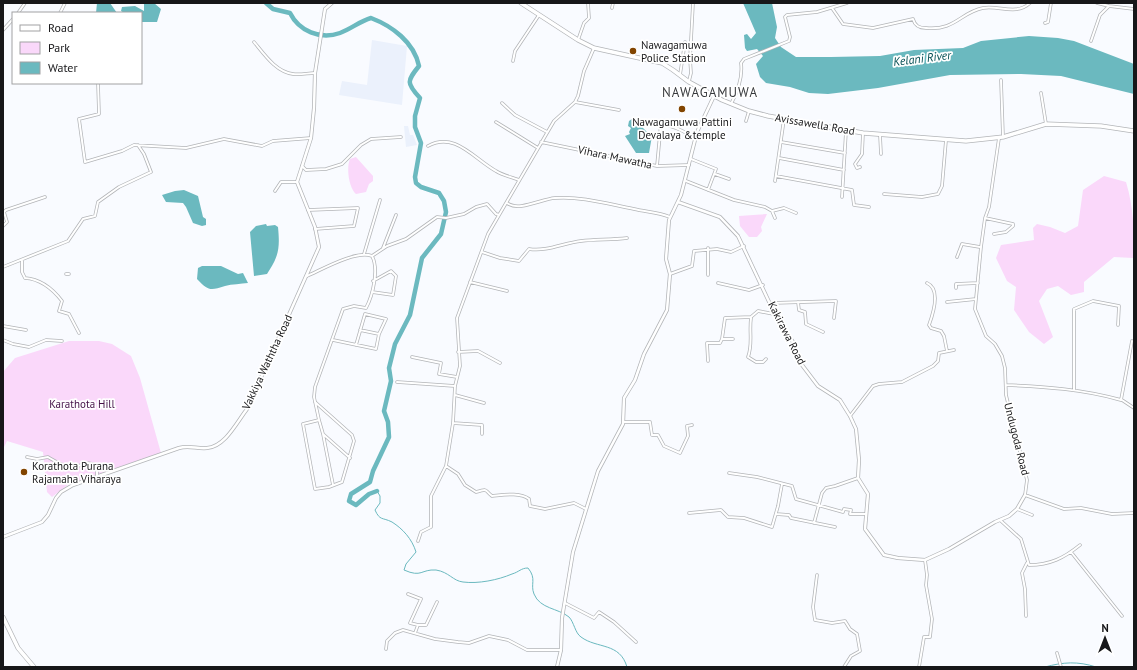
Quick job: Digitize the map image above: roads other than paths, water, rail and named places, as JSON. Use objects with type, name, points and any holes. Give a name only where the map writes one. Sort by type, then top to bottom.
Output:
[{"type":"main road","name":"Avissawella Road","points":[[521,3],[578,40],[594,48],[662,63],[689,82],[714,96],[749,111],[784,119],[863,133],[966,141],[1001,137],[1046,124],[1101,126],[1134,131]]},
{"type":"main road","points":[[3,617],[18,648],[34,667]]},
{"type":"street","points":[[19,12],[25,3]]},
{"type":"street","points":[[60,12],[65,3]]},
{"type":"street","points":[[275,191],[281,182],[297,182],[301,165],[308,150],[311,138],[316,73],[325,9],[332,3]]},
{"type":"street","points":[[578,40],[584,23],[589,18],[588,3]]},
{"type":"street","points":[[612,8],[613,3]]},
{"type":"street","points":[[689,82],[691,73],[693,3]]},
{"type":"street","points":[[732,104],[739,88],[742,68],[741,63],[744,60],[788,43],[790,38],[785,17],[787,15],[832,8],[847,3]]},
{"type":"street","points":[[832,8],[843,24],[872,28],[913,19],[919,28],[933,29],[946,27],[981,8],[1004,10],[1018,9],[1030,3]]},
{"type":"street","points":[[1045,23],[1048,22],[1050,3]]},
{"type":"street","points":[[1097,3],[1134,10]]},
{"type":"street","points":[[1091,41],[1100,15],[1109,6]]},
{"type":"street","points":[[513,61],[515,51],[539,15]]},
{"type":"street","points":[[3,30],[12,20]]},
{"type":"street","points":[[254,42],[270,60],[286,72],[292,74],[316,73]]},
{"type":"street","points":[[680,76],[685,42]]},
{"type":"street","points":[[418,541],[421,532],[432,527],[431,496],[446,466],[453,423],[455,386],[460,366],[457,318],[488,234],[547,132],[559,115],[574,102],[578,96],[584,71],[594,48]]},
{"type":"street","name":"Undugoda Road","points":[[1001,80],[1001,137],[989,207],[985,218],[975,309],[986,336],[995,344],[1002,356],[1005,368],[1006,395],[1027,480],[1025,494]]},
{"type":"street","points":[[98,84],[99,114],[79,119],[85,162],[138,145],[186,148],[224,139],[262,146],[273,141],[311,138]]},
{"type":"street","points":[[1041,93],[1046,124]]},
{"type":"street","points":[[557,667],[561,650],[562,618],[573,552],[598,471],[620,432],[623,422],[624,398],[635,380],[638,367],[667,310],[670,274],[666,259],[670,217],[678,202],[686,181],[695,137],[714,96]]},
{"type":"street","points":[[574,102],[619,110]]},
{"type":"street","points":[[502,103],[515,115],[547,132]]},
{"type":"street","points":[[746,121],[749,111]]},
{"type":"street","points":[[775,181],[784,119]]},
{"type":"street","points":[[496,122],[538,148]]},
{"type":"street","points":[[657,166],[661,123],[695,137]]},
{"type":"street","points":[[842,197],[846,130]]},
{"type":"street","points":[[860,167],[857,168],[855,164],[863,147],[863,133]]},
{"type":"street","points":[[880,135],[881,154]]},
{"type":"street","points":[[301,165],[306,170],[333,167],[342,164],[361,145],[371,139],[401,137]]},
{"type":"street","points":[[884,194],[922,197],[938,194],[942,186],[946,140]]},
{"type":"street","points":[[428,146],[437,141],[456,143],[496,172],[519,180]]},
{"type":"street","name":"Vihara Mawatha","points":[[541,142],[657,166],[690,166]]},
{"type":"street","points":[[781,142],[845,153]]},
{"type":"street","points":[[3,267],[68,241],[83,219],[95,216],[98,202],[119,187],[151,172],[144,154],[138,145]]},
{"type":"street","points":[[860,156],[861,161]]},
{"type":"street","points":[[779,158],[844,170]]},
{"type":"street","points":[[691,159],[712,166],[716,169],[708,190]]},
{"type":"street","points":[[715,174],[729,179]]},
{"type":"street","points":[[776,176],[852,190],[854,205],[869,207]]},
{"type":"street","points":[[686,181],[734,200],[753,202],[772,211],[784,208],[796,213]]},
{"type":"street","name":"Vakkiya Waththa Road","points":[[3,537],[42,522],[48,516],[60,492],[73,485],[186,446],[201,448],[214,447],[224,439],[247,409],[319,247],[315,228],[297,182]]},
{"type":"street","points":[[3,226],[7,222],[4,212],[6,210],[45,198]]},
{"type":"street","points":[[507,203],[513,206],[554,198],[571,198],[607,202],[634,209],[656,212],[670,217]]},
{"type":"street","points":[[364,254],[380,200]]},
{"type":"street","name":"Kakirawa Road","points":[[678,202],[723,219],[744,246],[772,303],[775,314],[793,342],[799,361],[818,386],[840,400],[850,416],[856,429],[859,460],[858,478]]},
{"type":"street","points":[[307,276],[354,256],[364,254],[372,256],[383,249],[406,239],[437,217],[464,214],[476,207],[488,204],[496,214],[500,215]]},
{"type":"street","points":[[308,210],[358,208],[354,226],[315,228]]},
{"type":"street","points":[[772,211],[775,218]]},
{"type":"street","points":[[383,249],[396,215]]},
{"type":"street","points":[[985,218],[1013,224],[1013,226],[1006,232],[994,234]]},
{"type":"street","points":[[482,252],[500,258],[520,261],[529,249],[537,251],[580,241],[598,239],[607,241],[627,238]]},
{"type":"street","points":[[957,257],[962,244],[981,247]]},
{"type":"street","points":[[670,274],[692,266],[693,252],[708,248],[731,252],[744,246]]},
{"type":"street","points":[[708,248],[708,275]]},
{"type":"street","points":[[356,345],[372,292],[374,259],[372,256]]},
{"type":"street","points":[[22,260],[22,272],[26,278],[36,279],[43,282],[59,297],[62,301],[58,308],[59,311],[69,314],[79,333]]},
{"type":"street","points":[[372,292],[393,295],[396,276],[391,271],[373,281]]},
{"type":"street","points":[[470,282],[507,291]]},
{"type":"street","points":[[927,282],[931,285],[936,297],[929,325],[931,328],[940,331],[944,336],[947,351]]},
{"type":"street","points":[[718,283],[749,290],[763,285]]},
{"type":"street","points":[[956,288],[956,284],[978,283]]},
{"type":"street","points":[[948,302],[976,300]]},
{"type":"street","points":[[772,303],[836,301],[834,318]]},
{"type":"street","points":[[798,302],[799,310],[805,312],[806,324],[823,332]]},
{"type":"street","points":[[1074,389],[1074,309],[1093,302],[1115,304],[1119,306],[1118,325]]},
{"type":"street","points":[[333,485],[315,402],[315,387],[343,310],[354,306],[366,308]]},
{"type":"street","points":[[708,361],[707,343],[720,343],[725,318],[751,317],[758,311],[775,314]]},
{"type":"street","points":[[333,340],[376,349],[379,334],[386,320],[365,314]]},
{"type":"street","points":[[751,317],[749,334],[752,346],[748,357],[756,362],[763,362],[766,359]]},
{"type":"street","points":[[3,326],[26,330]]},
{"type":"street","points":[[360,330],[379,334]]},
{"type":"street","points":[[722,339],[733,339]]},
{"type":"street","points":[[3,340],[13,344],[29,347],[46,340],[62,341]]},
{"type":"street","points":[[1121,400],[1132,341]]},
{"type":"street","points":[[850,416],[874,386],[879,384],[902,382],[933,366],[938,361],[939,353],[954,350]]},
{"type":"street","points":[[458,352],[478,351],[500,363]]},
{"type":"street","points":[[412,357],[441,363],[439,374],[457,377]]},
{"type":"street","points":[[397,382],[455,386]]},
{"type":"street","points":[[1006,385],[1046,386],[1074,389],[1121,400],[1134,408]]},
{"type":"street","points":[[455,395],[484,403]]},
{"type":"street","points":[[315,402],[352,435],[354,441],[342,482],[315,488],[302,427],[303,424],[319,420]]},
{"type":"street","points":[[623,422],[650,422],[652,435],[658,435],[664,446],[680,453],[688,436],[687,426],[692,425]]},
{"type":"street","points":[[453,423],[482,425],[482,434]]},
{"type":"street","points":[[323,434],[350,458]]},
{"type":"street","points":[[27,457],[36,459],[48,457],[56,462],[70,467],[88,463],[97,466],[98,476]]},
{"type":"street","points":[[446,466],[458,474],[465,485],[476,492],[486,489],[489,490],[492,496],[510,495],[526,497],[529,499],[530,506],[536,508],[545,509],[574,504],[586,509]]},
{"type":"street","points":[[729,473],[746,477],[757,477],[792,486],[796,498],[818,504],[821,507],[843,512],[844,509],[850,510],[850,514],[866,514]]},
{"type":"street","points":[[814,523],[818,504],[822,493],[826,488],[858,478],[868,494],[865,529],[884,555],[898,558],[925,560],[949,549],[1009,516],[1017,509],[1025,494],[1064,509],[1081,508],[1112,514],[1134,513]]},
{"type":"street","points":[[689,513],[721,510],[728,517],[744,518],[772,527],[782,484]]},
{"type":"street","points":[[1017,509],[1032,515]]},
{"type":"street","points":[[776,514],[789,515],[791,518],[835,527]]},
{"type":"street","points":[[1000,520],[1021,539],[1026,553],[1027,563],[1022,573],[1025,589],[1026,616]]},
{"type":"street","points":[[1027,563],[1029,565],[1042,565],[1059,560],[1080,545]]},
{"type":"street","points":[[1071,552],[1122,616]]},
{"type":"street","points":[[919,667],[924,638],[930,637],[932,619],[926,585],[927,575],[925,560]]},
{"type":"street","points":[[817,575],[813,607],[816,620],[832,623],[845,621],[850,629],[857,634],[860,651],[850,656],[844,667]]},
{"type":"street","points":[[408,594],[421,599],[410,622],[418,625],[426,625],[437,602]]},
{"type":"street","points":[[565,603],[594,618],[600,612],[614,622],[636,642]]},
{"type":"street","points":[[415,633],[418,625]]},
{"type":"street","points":[[386,649],[387,641],[395,633],[403,630],[435,639],[469,643],[489,636],[508,640],[527,650],[561,650]]},
{"type":"street","points":[[1057,653],[1061,666]]},
{"type":"water","points":[[97,3],[110,3],[116,12],[96,12]]},
{"type":"water","points":[[144,3],[154,3],[161,9],[157,22],[142,22],[142,12],[121,11],[122,7],[135,6],[144,11]]},
{"type":"water","name":"Kelani River","points":[[743,3],[772,3],[777,27],[775,38],[781,47],[796,57],[880,56],[914,50],[963,48],[981,41],[1029,36],[1058,38],[1074,41],[1134,64],[1134,94],[1061,76],[1021,74],[950,75],[878,88],[828,94],[809,93],[790,87],[766,83],[760,77],[756,64],[763,56],[757,49],[747,51],[745,48],[744,35],[747,34],[751,39],[756,33]]},
{"type":"water","points":[[632,119],[641,121],[643,128],[647,132],[655,133],[652,136],[649,153],[636,153],[625,136],[630,134],[629,132],[631,128],[628,126],[629,121]]},
{"type":"water","points":[[184,190],[198,196],[203,217],[206,219],[206,225],[202,226],[193,223],[183,203],[166,202],[162,195]]},
{"type":"water","points":[[266,224],[267,226],[275,225],[278,227],[278,252],[267,274],[254,276],[250,232],[256,226]]},
{"type":"water","points":[[202,266],[221,266],[238,274],[243,273],[248,283],[213,289],[207,288],[197,279],[198,268]]},
{"type":"waterway","points":[[266,3],[273,9],[290,13],[299,25],[318,34],[332,35],[340,33],[371,18],[379,21],[394,30],[407,42],[416,57],[419,66],[410,79],[412,89],[420,98],[415,116],[415,127],[421,143],[415,177],[416,183],[421,187],[439,193],[444,201],[446,212],[441,234],[422,258],[410,315],[395,344],[389,368],[391,381],[384,411],[388,422],[389,437],[373,471],[370,482],[351,494],[349,501],[356,505],[369,494],[377,491]]},
{"type":"waterway","points":[[377,491],[380,496],[380,503],[375,510],[380,517],[392,522],[403,531],[410,539],[416,552],[406,564],[404,570],[414,573],[436,570],[456,580],[475,582],[501,578],[528,568],[533,578],[534,594],[540,603],[569,617],[577,633],[587,641],[607,647],[619,653],[624,659],[627,667]]},
{"type":"waterway","points":[[1045,667],[1070,663],[1096,667]]},
{"type":"place","name":"Nawagamuwa Police Station","points":[[633,51]]},
{"type":"place","name":"Nawagamuwa Pattini Devalaya &temple","points":[[682,109]]},
{"type":"place","name":"Korathota Purana Rajamaha Viharaya","points":[[24,472]]},
{"type":"district","name":"NAWAGAMUWA","points":[[710,92]]},
{"type":"park label","name":"Karathota Hill","points":[[82,404]]}]
